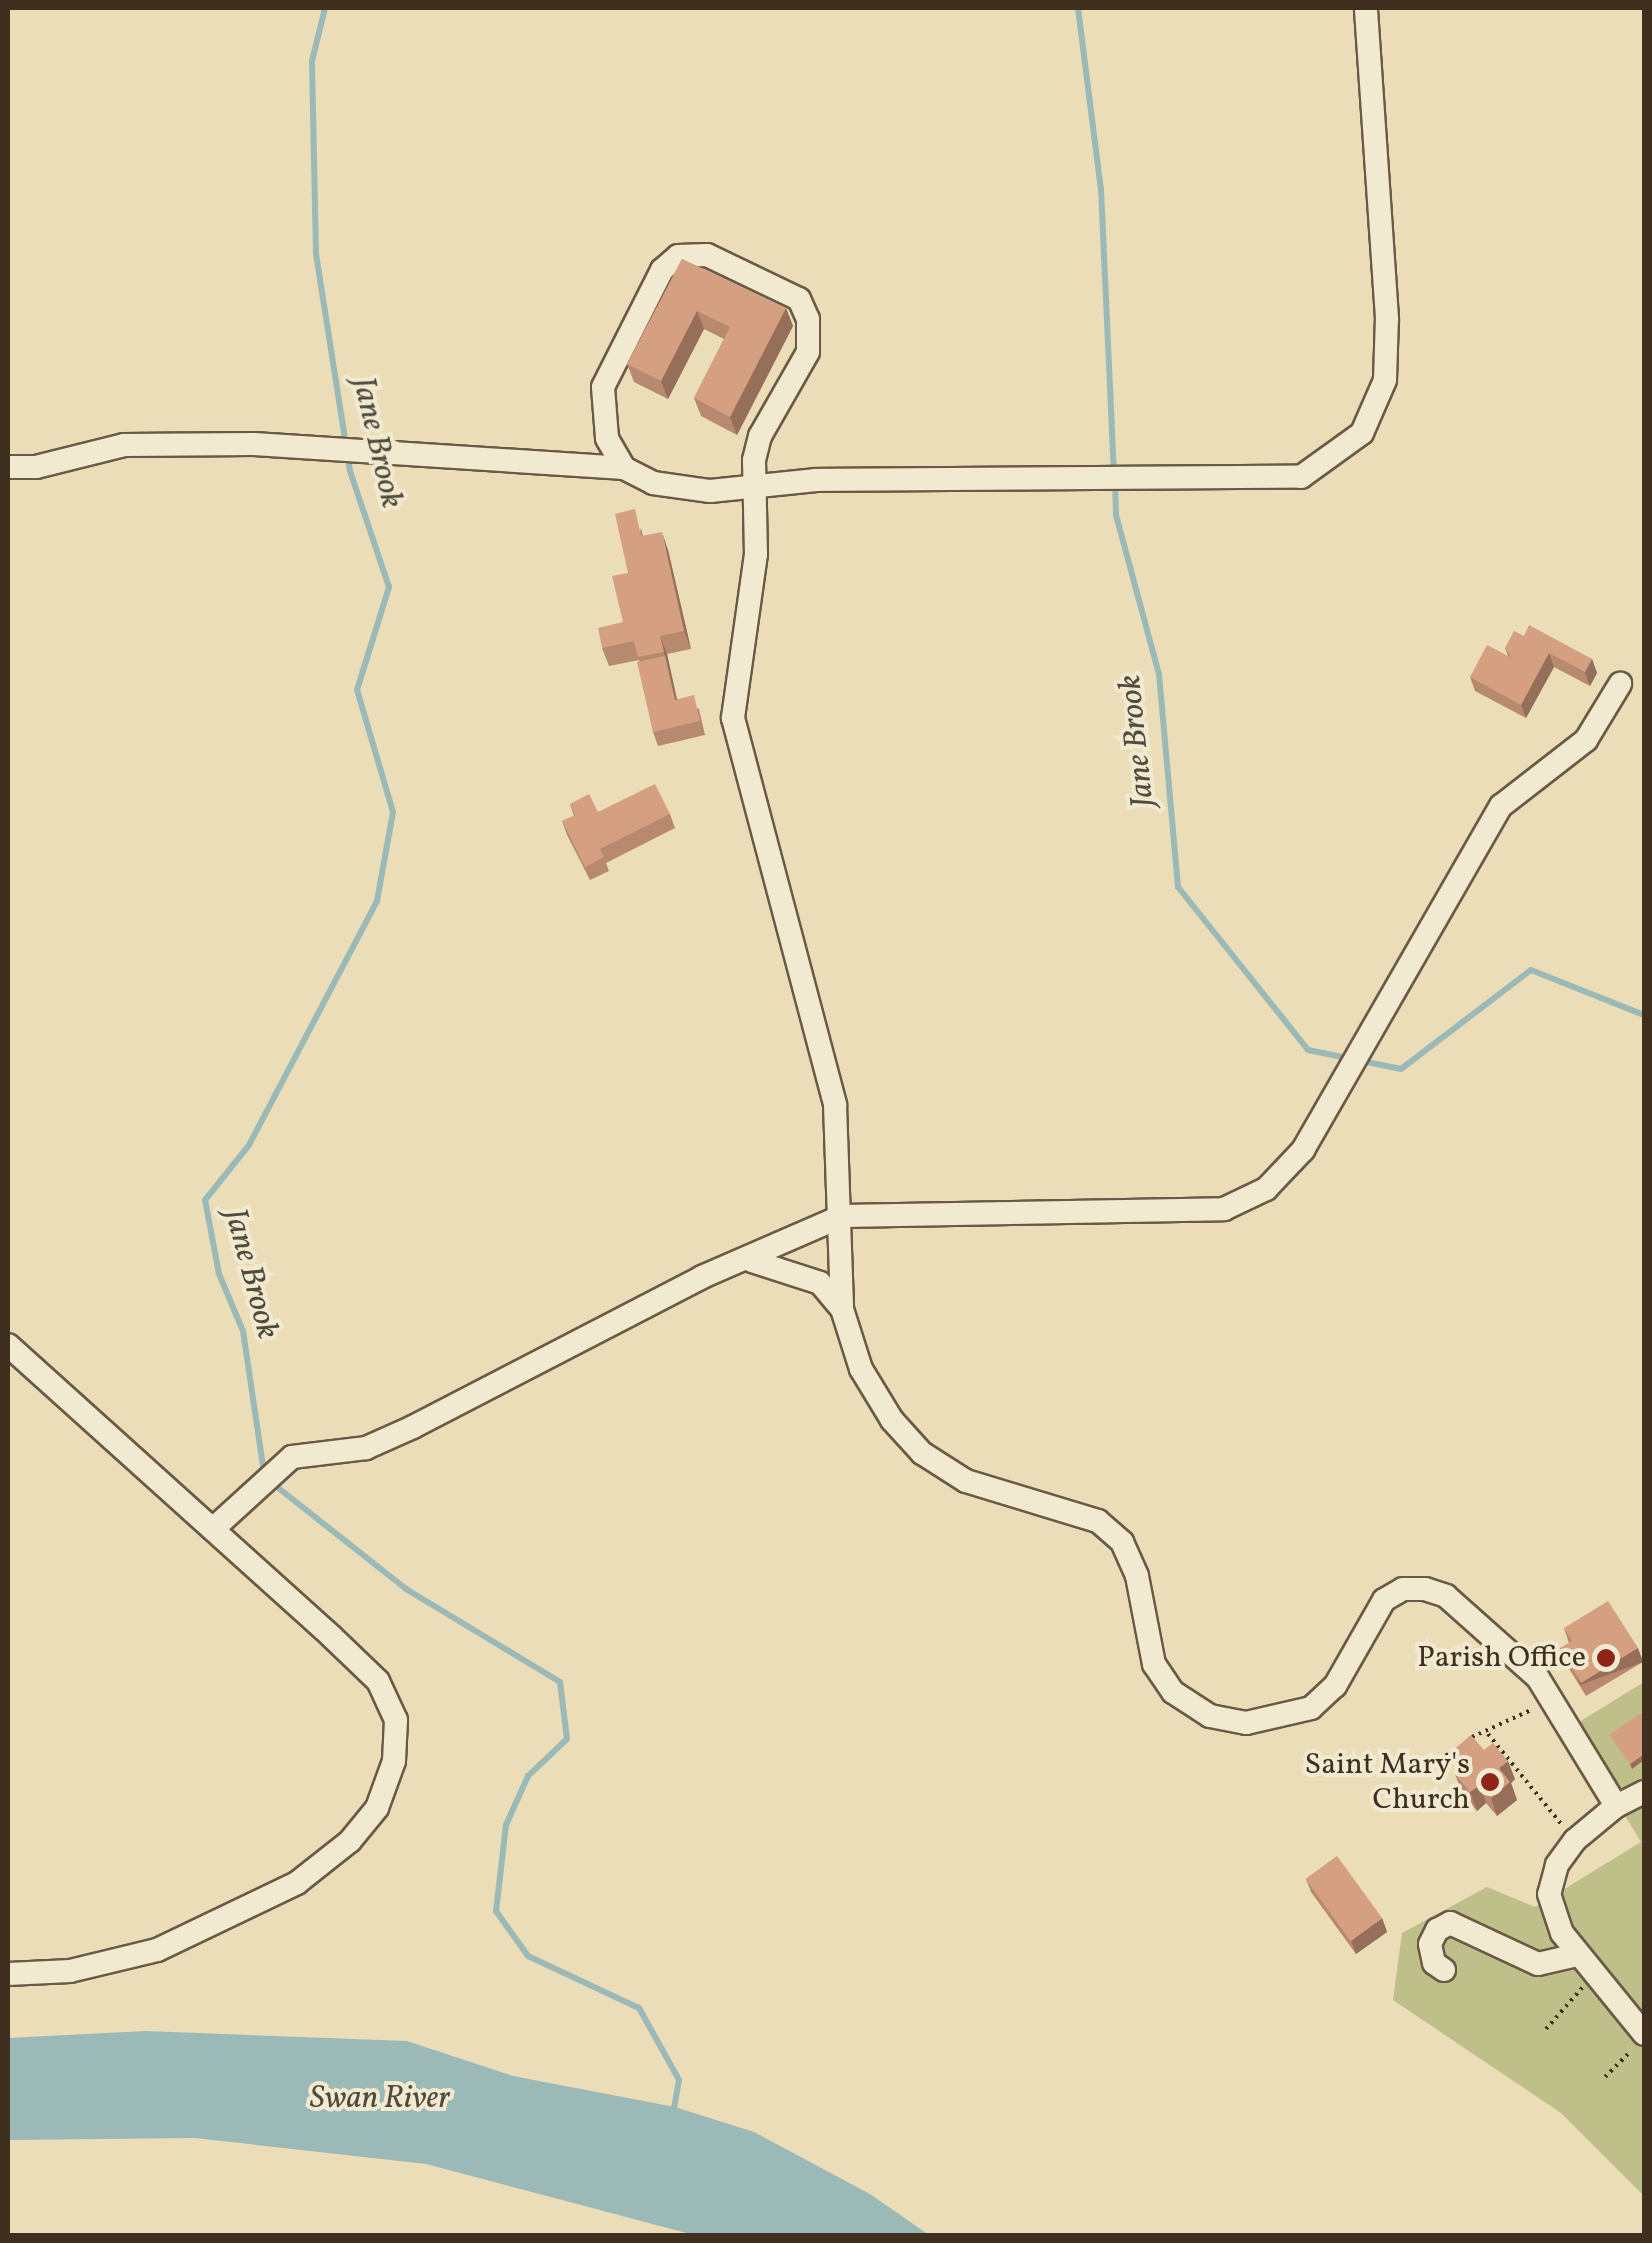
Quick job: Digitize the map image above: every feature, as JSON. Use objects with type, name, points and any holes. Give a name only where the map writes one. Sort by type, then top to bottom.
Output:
[{"type":"street","points":[[8,467],[36,467],[124,444],[368,449],[624,468],[653,483],[710,491],[757,484],[1301,477],[1362,433],[1385,380],[1387,318],[1366,8]]},
{"type":"street","points":[[624,468],[607,438],[603,387],[662,270],[678,256],[707,255],[799,298],[808,319],[808,352],[760,436],[756,554],[734,718],[835,1105],[842,1216],[842,1310],[861,1369],[892,1420],[922,1453],[966,1482],[1098,1521],[1122,1542],[1137,1576],[1154,1664],[1174,1692],[1210,1716],[1246,1723],[1311,1708],[1335,1686],[1372,1615],[1396,1591],[1432,1590],[1513,1650],[1553,1698],[1616,1806]]},
{"type":"street","points":[[212,1528],[292,1457],[366,1448],[413,1428],[702,1277],[752,1260],[842,1216],[1224,1209],[1266,1189],[1291,1163],[1342,1082],[1501,806],[1586,740],[1620,684]]},
{"type":"street","points":[[752,1260],[820,1284],[842,1310]]},
{"type":"street","points":[[8,1345],[378,1681],[396,1720],[394,1761],[377,1808],[350,1842],[297,1883],[158,1950],[70,1971],[8,1974]]},
{"type":"street","points":[[1644,1792],[1616,1806],[1575,1840],[1556,1865],[1549,1894],[1555,1918],[1577,1954],[1644,2034]]},
{"type":"street","points":[[1444,1970],[1434,1963],[1430,1944],[1450,1924],[1538,1964],[1577,1954]]},
{"type":"path","points":[[1471,1738],[1488,1734],[1553,1698]]},
{"type":"path","points":[[1488,1734],[1575,1840]]},
{"type":"path","points":[[1440,1760],[1455,1749]]},
{"type":"path","points":[[1546,2029],[1588,1985]]},
{"type":"path","points":[[1605,2077],[1621,2059]]},
{"type":"green space","points":[[1644,1682],[1644,2196],[1561,2113],[1393,2000],[1402,1933],[1487,1887],[1535,1907],[1641,1842],[1571,1727]]},
{"type":"water","name":"Swan River","points":[[146,2031],[407,2041],[513,2076],[675,2107],[754,2132],[870,2194],[929,2235],[694,2235],[426,2164],[195,2138],[8,2140],[8,2038]]},
{"type":"building","points":[[682,259],[786,308],[730,417],[694,398],[730,327],[697,311],[661,381],[627,364]]},
{"type":"building","points":[[635,509],[641,536],[662,532],[684,631],[660,636],[664,652],[638,657],[634,641],[602,648],[598,628],[623,622],[612,576],[628,573],[615,514]]},
{"type":"building","points":[[1529,625],[1592,659],[1585,672],[1549,653],[1521,705],[1470,677],[1487,645],[1512,658],[1505,648],[1514,631],[1524,636]]},
{"type":"building","points":[[665,656],[675,700],[694,695],[700,721],[653,732],[637,662]]},
{"type":"building","points":[[655,784],[670,814],[600,849],[604,857],[585,867],[562,821],[575,815],[570,804],[589,794],[598,812]]},
{"type":"building","name":"Parish Office","points":[[1608,1601],[1638,1648],[1581,1683],[1560,1648],[1572,1641],[1564,1628]]},
{"type":"building","points":[[1644,1711],[1644,1754],[1630,1764],[1609,1735]]},
{"type":"building","points":[[1471,1735],[1484,1750],[1493,1743],[1508,1761],[1499,1768],[1510,1782],[1491,1798],[1480,1785],[1470,1792],[1455,1774],[1464,1766],[1452,1751]]},
{"type":"building","points":[[1337,1856],[1382,1918],[1351,1941],[1305,1879]]},
{"type":"waterway","name":"Jane Brook","points":[[264,1473],[243,1331],[219,1274],[205,1200],[249,1145],[377,901],[393,812],[357,690],[389,587],[350,471],[316,254],[312,61],[325,8]]},
{"type":"waterway","name":"Jane Brook","points":[[1078,8],[1101,189],[1114,471]]},
{"type":"waterway","name":"Jane Brook","points":[[1115,484],[1116,515],[1159,674],[1178,887],[1308,1050],[1401,1069],[1531,970],[1644,1015]]},
{"type":"waterway","name":"Jane Brook","points":[[272,1483],[406,1589],[560,1682],[567,1739],[528,1776],[506,1825],[496,1911],[528,1956],[639,2008],[679,2080],[673,2115]]},
{"type":"place","name":"Parish Office","points":[[1606,1658]]},
{"type":"place","name":"Saint Mary's Church","points":[[1490,1782]]}]
